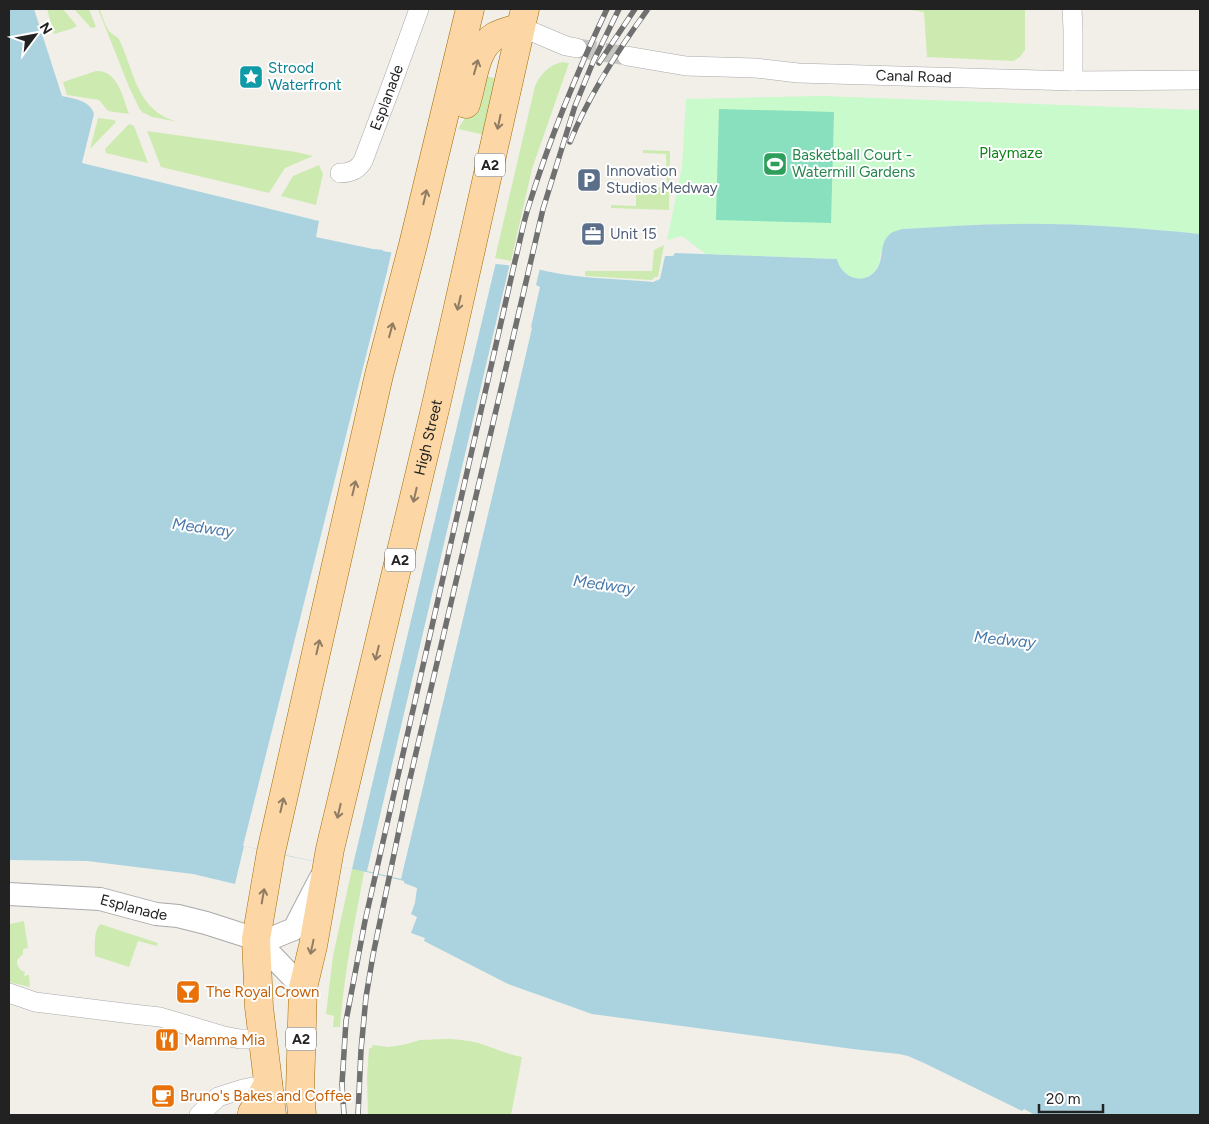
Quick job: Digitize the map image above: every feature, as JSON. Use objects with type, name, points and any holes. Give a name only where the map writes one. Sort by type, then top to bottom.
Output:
[{"type":"main road","name":"A2","points":[[272,1115],[262,1039],[256,939],[271,852],[379,375],[413,245],[470,9]]},
{"type":"main road","name":"A2","points":[[438,140],[464,108],[482,48],[520,15]]},
{"type":"main road","name":"High Street","points":[[327,864],[348,770],[414,502],[470,255],[520,15]]},
{"type":"main road","name":"A2","points":[[301,1112],[302,988],[313,946],[327,864]]},
{"type":"main road","points":[[252,1115],[268,1084]]},
{"type":"street","name":"Esplanade","points":[[340,173],[355,170],[363,161],[419,9]]},
{"type":"street","points":[[1072,9],[1074,34],[1073,81]]},
{"type":"street","points":[[520,15],[566,46],[577,48]]},
{"type":"street","name":"Canal Road","points":[[627,56],[686,66],[756,68],[798,73],[1073,81],[1200,80]]},
{"type":"street","name":"Esplanade","points":[[9,894],[100,899],[156,914],[178,916],[206,923],[256,939],[272,938],[294,929],[327,864]]},
{"type":"street","name":"Esplanade","points":[[256,939],[302,988]]},
{"type":"street","points":[[9,993],[36,1002],[160,1017],[224,1036],[262,1039]]},
{"type":"street","points":[[199,1115],[218,1097],[242,1089],[268,1084]]},
{"type":"green space","points":[[47,9],[63,9],[77,26],[54,34]]},
{"type":"green space","points":[[74,9],[89,9],[96,27],[91,28]]},
{"type":"green space","points":[[98,9],[100,9],[109,31],[120,41],[135,81],[148,103],[157,112],[169,119],[184,123],[152,117],[142,112],[129,87]]},
{"type":"green space","points":[[904,9],[1025,9],[1025,50],[1020,57],[1013,61],[927,57],[924,12]]},
{"type":"green space","points":[[562,62],[569,63],[532,169],[511,261],[495,258],[535,86],[546,71],[553,65]]},
{"type":"green space","points":[[96,71],[110,75],[115,80],[122,93],[129,114],[108,111],[99,100],[67,95],[63,82]]},
{"type":"green space","points":[[478,74],[498,79],[485,135],[458,129],[467,115]]},
{"type":"green space","name":"Playmaze","points":[[822,96],[1200,110],[1200,234],[1060,224],[985,224],[902,229],[883,247],[875,271],[870,276],[858,279],[847,275],[837,259],[706,254],[682,236],[667,240],[682,167],[686,99]]},
{"type":"green space","name":"Basketball Court - Watermill Gardens","points":[[719,109],[834,112],[831,223],[716,220]]},
{"type":"green space","points":[[98,118],[114,120],[116,122],[90,149]]},
{"type":"green space","points":[[129,124],[134,126],[148,163],[106,153],[105,149]]},
{"type":"green space","points":[[147,131],[313,156],[285,168],[269,193],[161,167]]},
{"type":"green space","points":[[643,150],[670,151],[669,210],[611,208],[611,205],[636,206],[636,187],[667,187],[666,154],[643,153]]},
{"type":"green space","points":[[319,165],[323,174],[316,205],[281,196],[293,176]]},
{"type":"green space","points":[[664,245],[658,277],[652,280],[585,276],[585,271],[652,271],[654,250]]},
{"type":"green space","points":[[353,864],[365,867],[347,967],[340,1027],[333,1027],[334,1016],[326,1014],[333,956]]},
{"type":"green space","points":[[24,921],[28,948],[23,949],[23,954],[17,962],[20,969],[25,972],[24,976],[29,975],[30,987],[9,982],[9,928],[10,924]]},
{"type":"green space","points":[[100,924],[158,943],[157,946],[138,941],[129,967],[95,956],[95,935]]},
{"type":"green space","points":[[446,1039],[482,1044],[522,1057],[511,1115],[368,1115],[367,1078],[369,1048],[372,1048],[372,1045],[389,1047],[420,1040]]},
{"type":"water","name":"Medway","points":[[9,9],[34,9],[62,96],[81,101],[92,109],[94,114],[82,163],[319,221],[316,237],[388,252],[533,268],[578,276],[653,282],[660,279],[665,256],[673,256],[675,253],[837,259],[843,271],[853,278],[859,279],[871,275],[876,270],[880,262],[885,240],[894,232],[902,229],[985,224],[1060,224],[1200,234],[1200,1115],[1035,1115],[1024,1109],[1022,1111],[908,1056],[592,1014],[508,984],[424,941],[425,938],[411,933],[417,917],[411,914],[417,888],[404,883],[404,881],[364,871],[244,846],[235,884],[193,874],[87,861],[9,860]]},
{"type":"pier","points":[[392,250],[496,262],[352,869],[243,846]]},
{"type":"pier","points":[[510,263],[540,268],[536,285],[540,287],[519,384],[401,879],[367,871]]},
{"type":"tunnel","points":[[577,48],[627,56]]},
{"type":"railway","points":[[344,1115],[342,1084],[346,1021],[365,921],[523,226],[555,130],[607,9]]},
{"type":"railway","points":[[358,1115],[361,1050],[366,997],[373,955],[408,787],[543,209],[575,106],[593,62],[619,9]]},
{"type":"railway","points":[[599,63],[635,9]]},
{"type":"railway","points":[[570,142],[586,107],[605,73],[648,9]]},
{"type":"place","name":"Strood Waterfront","points":[[251,77]]},
{"type":"place","name":"Basketball Court - Watermill Gardens","points":[[775,164]]},
{"type":"place","name":"Innovation Studios Medway","points":[[589,180]]},
{"type":"place","name":"Unit 15","points":[[593,234]]},
{"type":"place","name":"The Royal Crown","points":[[188,992]]},
{"type":"place","name":"Mamma Mia","points":[[167,1040]]},
{"type":"place","name":"Bruno's Bakes and Coffee","points":[[163,1096]]}]
